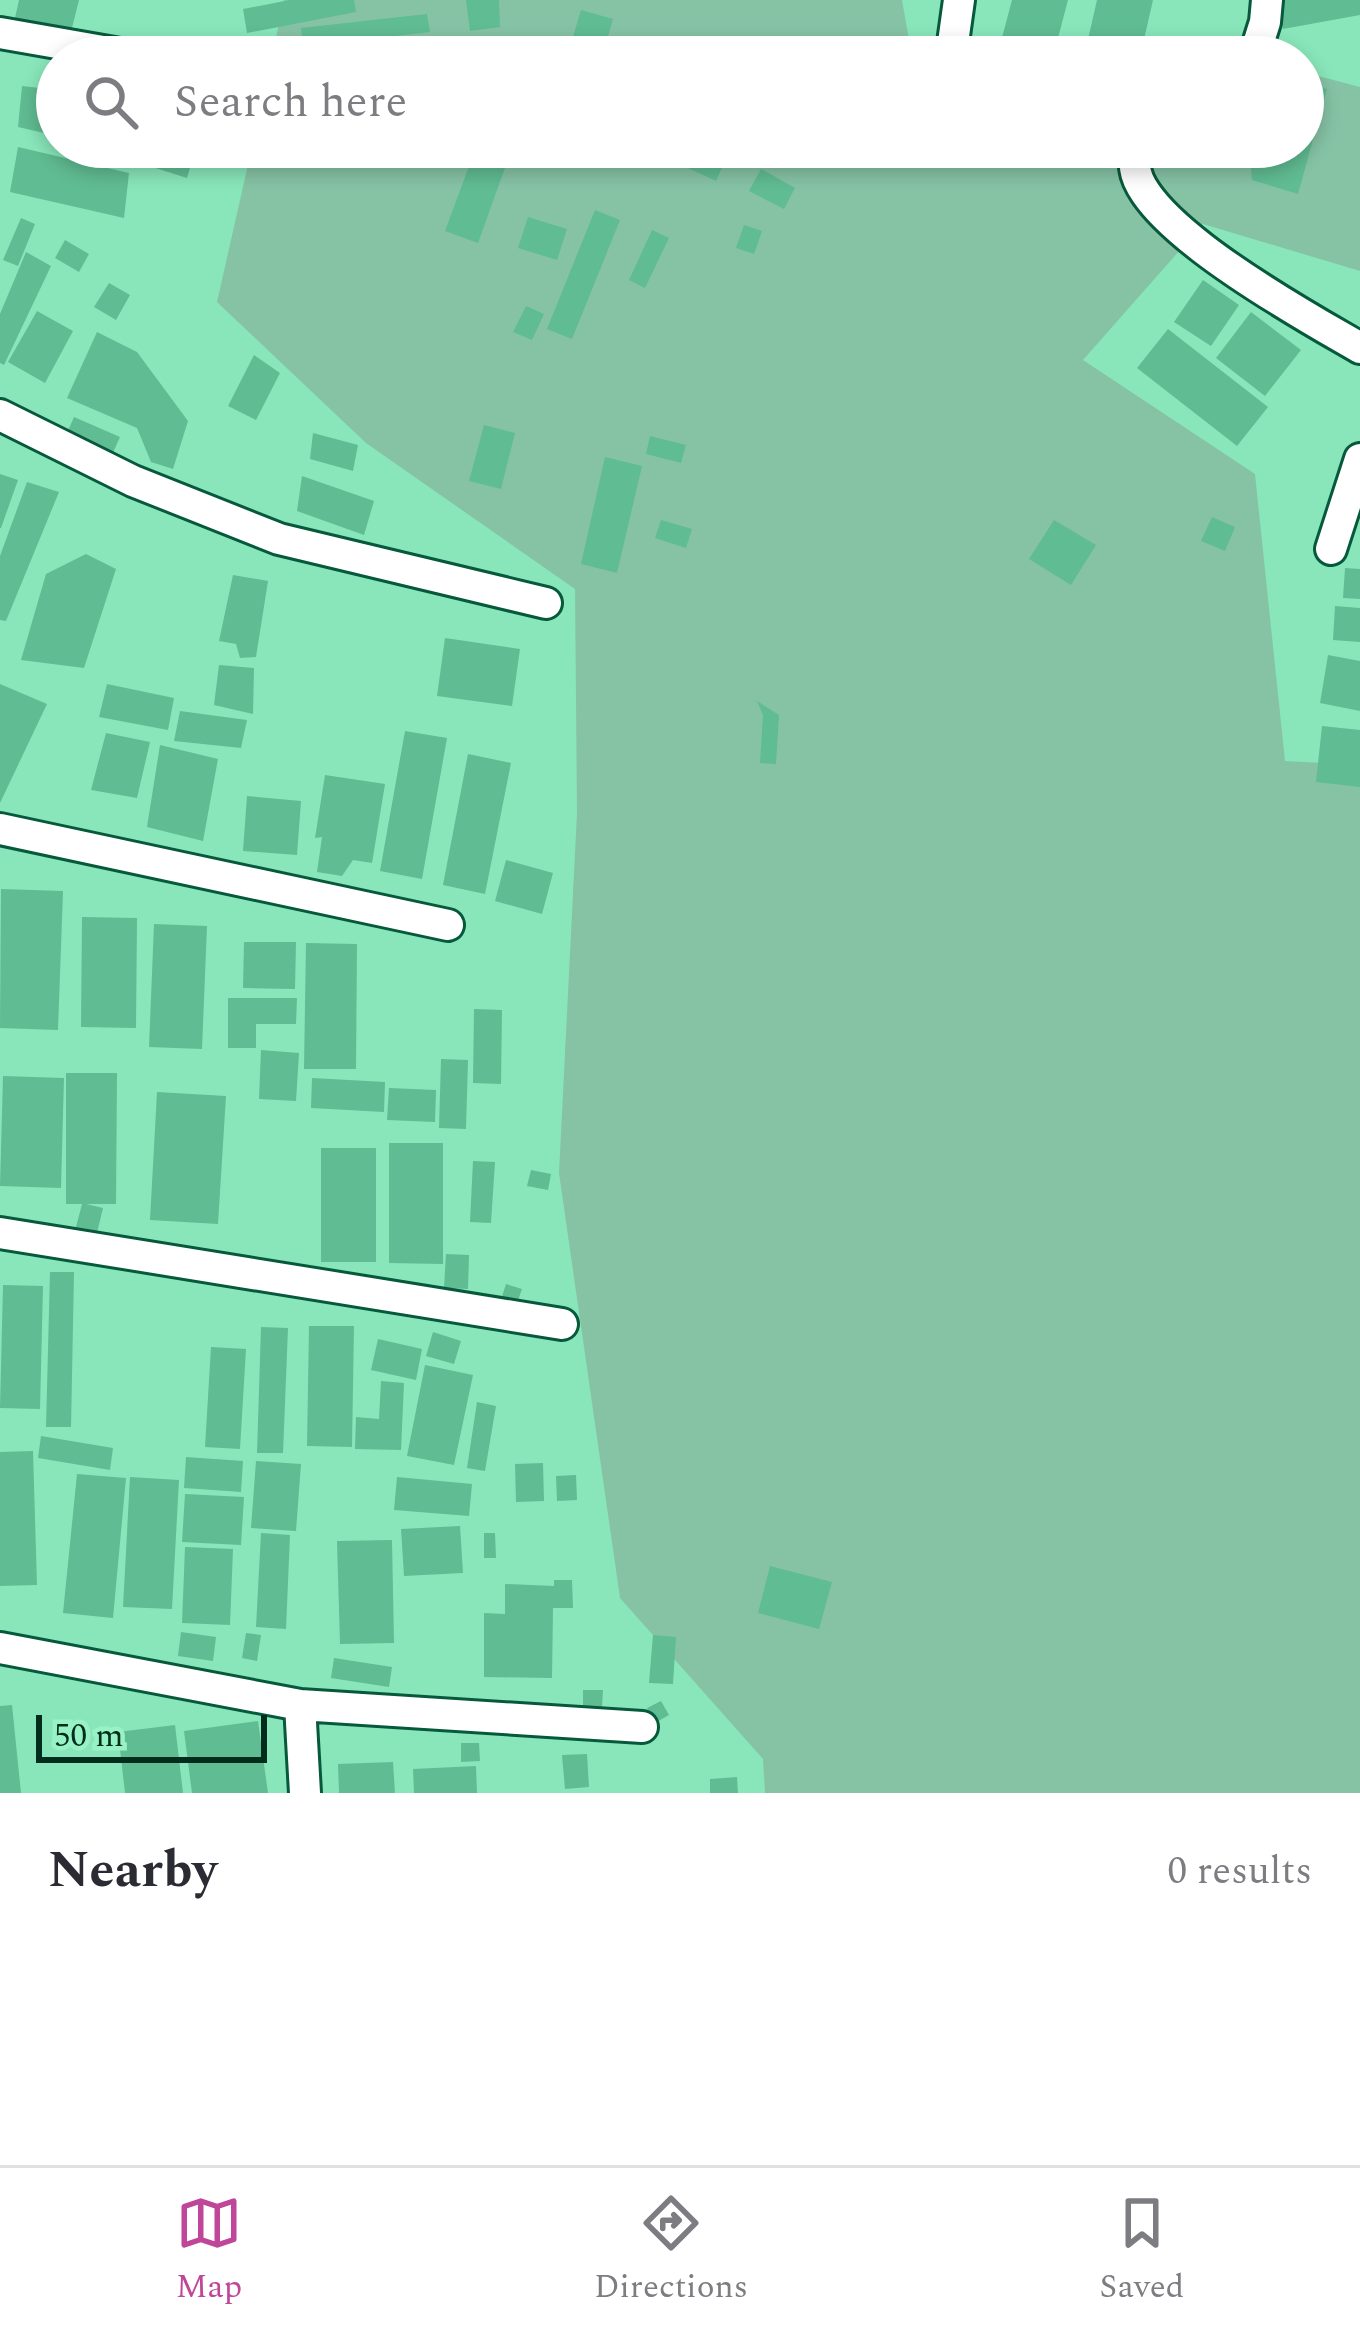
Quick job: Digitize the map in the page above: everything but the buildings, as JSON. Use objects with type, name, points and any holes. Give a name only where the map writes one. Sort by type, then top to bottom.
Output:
[{"type":"street","points":[[954,36],[959,0]]},
{"type":"street","points":[[1261,36],[1267,0]]},
{"type":"street","points":[[0,33],[36,39]]},
{"type":"street","points":[[1134,168],[1140,187],[1174,224],[1220,262],[1360,348]]},
{"type":"street","points":[[0,415],[133,481],[279,539],[546,604]]},
{"type":"street","points":[[1331,549],[1360,459]]},
{"type":"street","points":[[0,829],[448,925]]},
{"type":"street","points":[[0,1233],[562,1324]]},
{"type":"street","points":[[0,1648],[300,1706],[642,1727]]},
{"type":"street","points":[[300,1706],[304,1793]]},
{"type":"green space","points":[[284,0],[902,0],[908,36],[276,36]]},
{"type":"green space","points":[[1324,78],[1360,87],[1360,271],[1203,224],[1083,360],[1255,474],[1285,761],[1360,765],[1360,1793],[765,1793],[763,1759],[620,1598],[559,1173],[577,813],[575,589],[366,443],[217,302],[247,168],[1324,168]]}]
